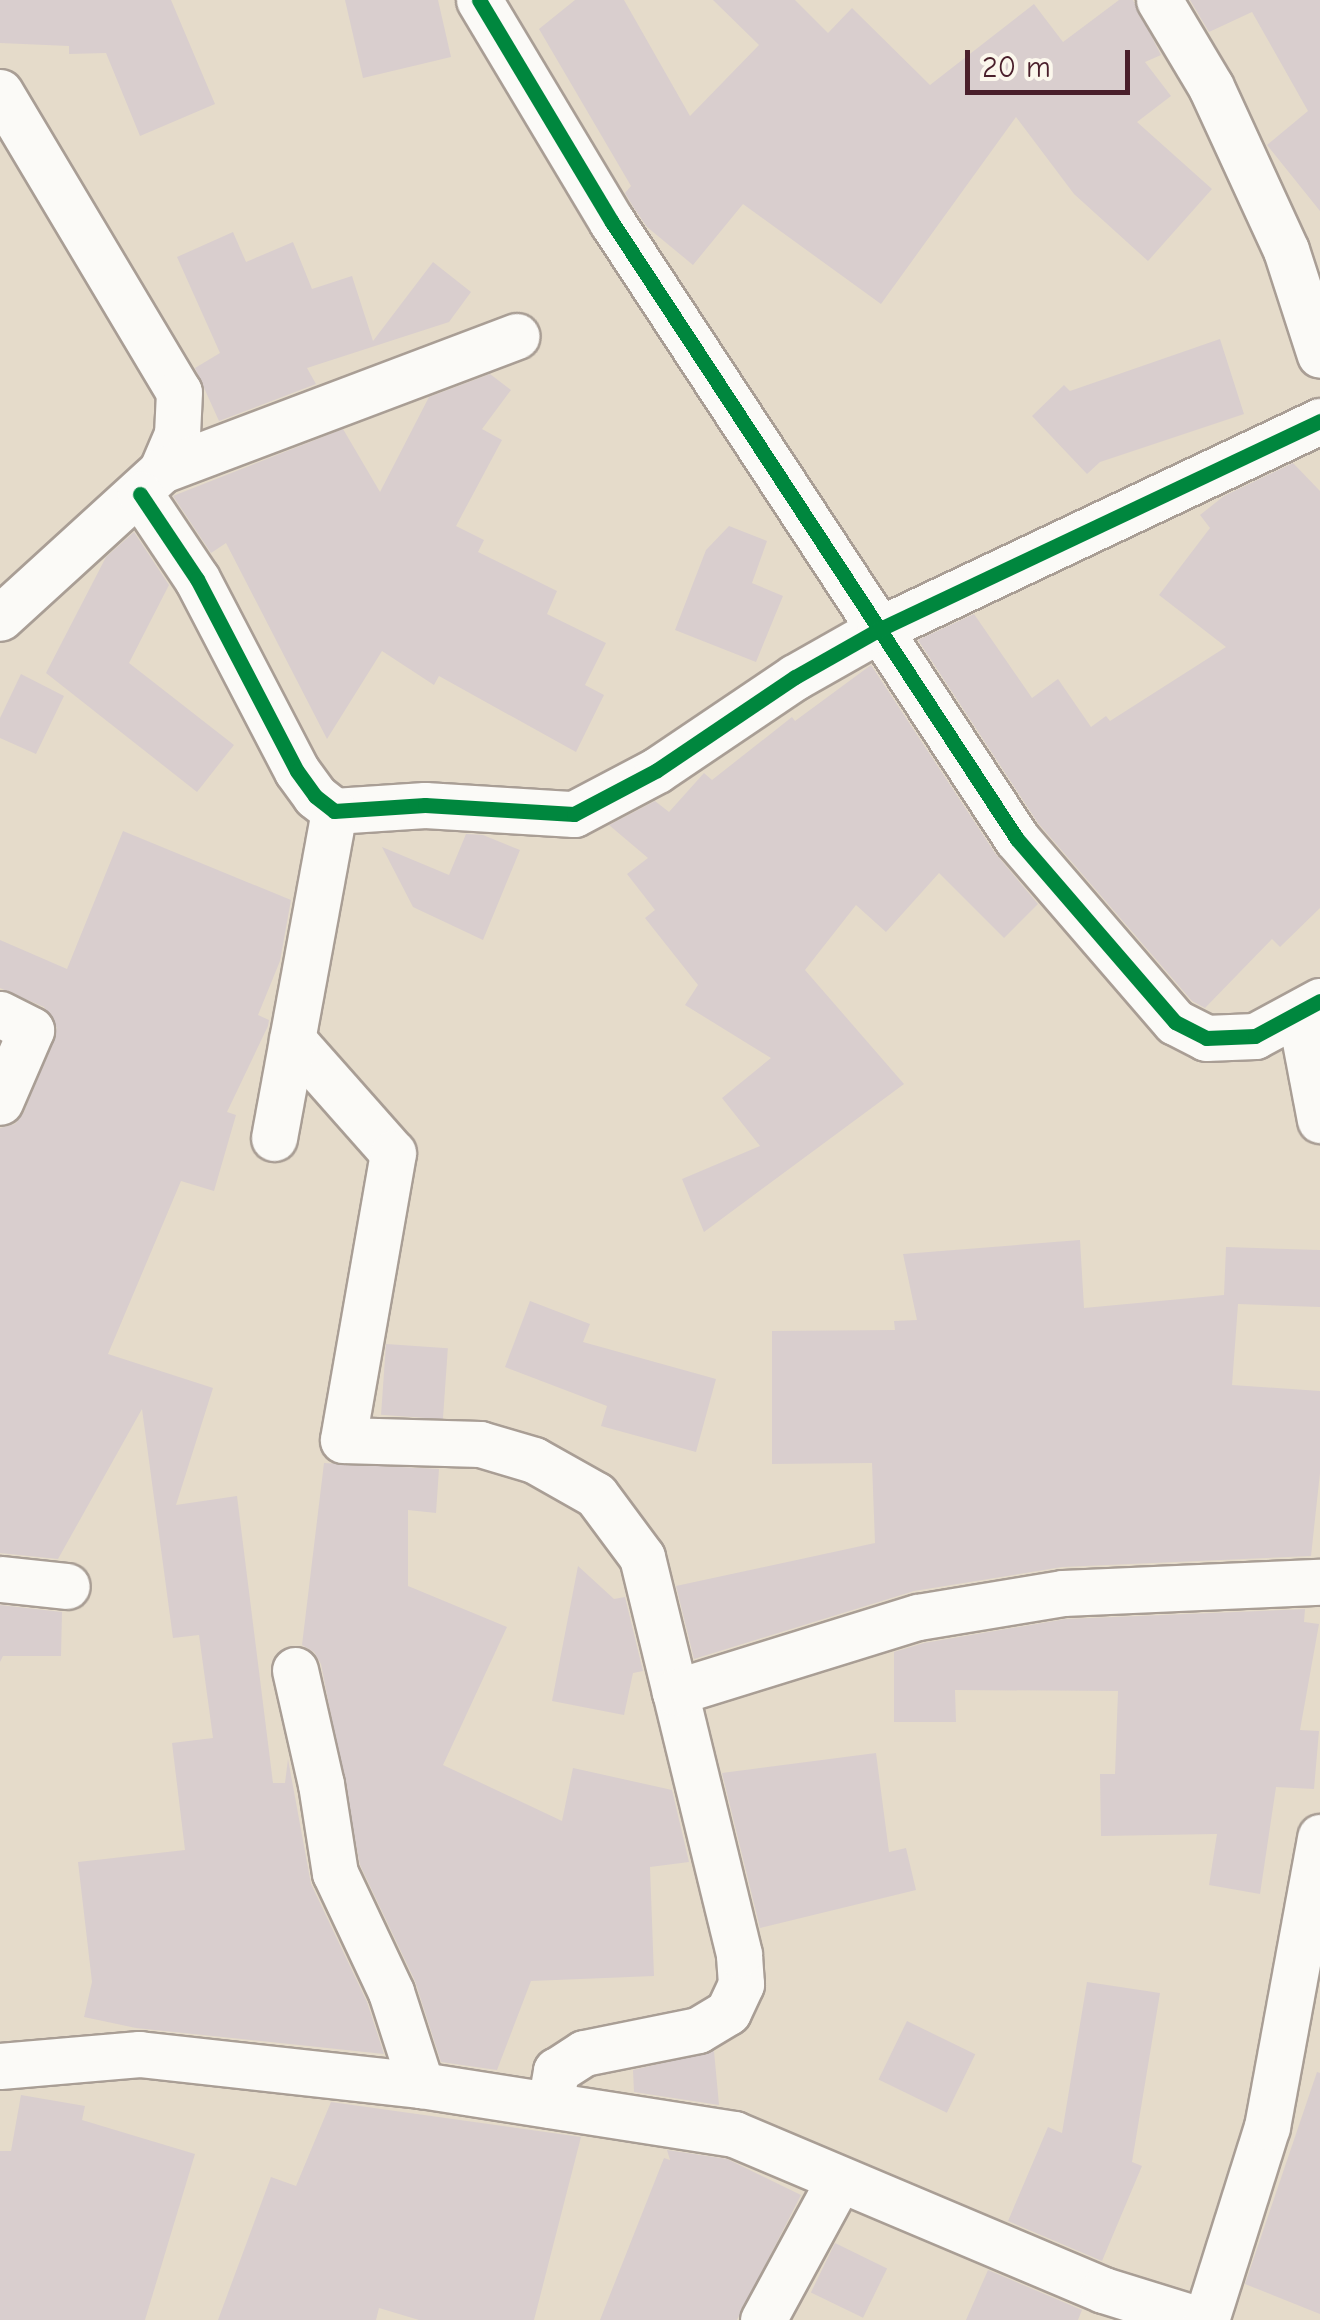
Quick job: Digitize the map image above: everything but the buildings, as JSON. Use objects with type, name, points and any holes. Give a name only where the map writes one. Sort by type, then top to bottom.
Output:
[{"type":"street","points":[[479,0],[612,222],[1018,839],[1175,1022],[1206,1038],[1255,1036],[1310,1008],[1320,1120]]},
{"type":"street","points":[[1159,0],[1211,87],[1269,214],[1320,354]]},
{"type":"street","points":[[0,92],[179,392],[177,434],[151,482],[0,618]]},
{"type":"street","points":[[151,482],[516,336]]},
{"type":"street","points":[[151,482],[297,771],[316,796],[334,811],[426,805],[574,814],[657,770],[795,678],[880,629],[1320,421]]},
{"type":"street","points":[[274,1138],[334,811]]},
{"type":"street","points":[[0,1014],[31,1030],[0,1102]]},
{"type":"street","points":[[292,1039],[393,1153],[343,1440],[480,1444],[534,1460],[596,1495],[642,1557],[738,1954],[741,1984],[728,2012],[698,2030],[584,2053],[556,2071],[550,2106]]},
{"type":"street","points":[[0,1580],[66,1586]]},
{"type":"street","points":[[674,1692],[918,1616],[1063,1593],[1320,1582]]},
{"type":"street","points":[[296,1670],[322,1784],[334,1873],[390,1992],[421,2084]]},
{"type":"street","points":[[0,2066],[139,2054],[421,2084],[550,2106],[619,2112],[734,2134],[1104,2290],[1203,2320],[1266,2128],[1320,1837]]},
{"type":"street","points":[[763,2320],[839,2180]]},
{"type":"cycle path","points":[[479,0],[612,222],[1017,839],[1175,1022],[1206,1038],[1255,1036],[1320,1001]]},
{"type":"cycle path","points":[[140,494],[197,579],[297,771],[315,796],[334,811],[425,805],[574,814],[657,770],[795,677],[880,629],[1320,421]]}]
